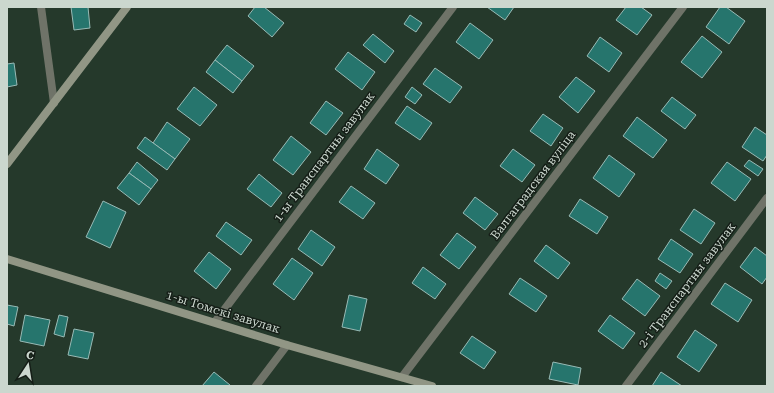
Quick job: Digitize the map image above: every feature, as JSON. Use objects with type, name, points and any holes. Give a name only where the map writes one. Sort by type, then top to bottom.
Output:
[{"type":"street","points":[[41,7],[54,103]]},
{"type":"street","points":[[7,164],[127,7]]},
{"type":"street","name":"1-ы Транспартны завулак","points":[[215,322],[453,7]]},
{"type":"street","name":"Валгаградская вуліца","points":[[402,377],[682,7]]},
{"type":"street","name":"2-і Транспартны завулак","points":[[626,386],[767,198]]},
{"type":"street","name":"1-ы Томскі завулак","points":[[7,259],[287,345],[432,386]]},
{"type":"street","points":[[256,386],[287,345]]},
{"type":"building","points":[[71,7],[88,7],[90,28],[74,30]]},
{"type":"building","points":[[255,7],[264,7],[284,23],[272,37],[248,16]]},
{"type":"building","points":[[487,7],[514,7],[505,20]]},
{"type":"building","points":[[626,7],[641,7],[652,15],[637,35],[616,20]]},
{"type":"building","points":[[720,7],[726,7],[745,21],[729,44],[706,27]]},
{"type":"building","points":[[410,15],[422,23],[416,32],[404,24]]},
{"type":"building","points":[[470,23],[493,40],[479,59],[456,42]]},
{"type":"building","points":[[373,34],[394,51],[385,63],[363,45]]},
{"type":"building","points":[[702,36],[722,52],[702,78],[681,62]]},
{"type":"building","points":[[600,37],[622,53],[609,72],[587,56]]},
{"type":"building","points":[[227,45],[254,66],[242,81],[215,60]]},
{"type":"building","points":[[348,52],[375,72],[362,90],[335,69]]},
{"type":"building","points":[[215,60],[242,81],[233,93],[206,72]]},
{"type":"building","points":[[14,63],[17,85],[7,87],[7,64]]},
{"type":"building","points":[[435,68],[462,87],[450,103],[423,84]]},
{"type":"building","points":[[576,77],[595,91],[578,113],[559,97]]},
{"type":"building","points":[[194,87],[217,105],[200,126],[177,109]]},
{"type":"building","points":[[412,87],[422,95],[415,104],[405,97]]},
{"type":"building","points":[[672,97],[696,115],[685,129],[661,111]]},
{"type":"building","points":[[326,101],[343,113],[326,135],[310,123]]},
{"type":"building","points":[[407,106],[432,123],[420,140],[395,123]]},
{"type":"building","points":[[543,114],[563,128],[551,146],[530,131]]},
{"type":"building","points":[[637,117],[667,140],[653,158],[623,136]]},
{"type":"building","points":[[167,122],[190,139],[175,159],[153,143]]},
{"type":"building","points":[[755,127],[767,135],[767,155],[763,161],[742,147]]},
{"type":"building","points":[[291,136],[311,152],[293,175],[273,160]]},
{"type":"building","points":[[145,137],[175,159],[167,170],[137,148]]},
{"type":"building","points":[[377,149],[399,165],[386,184],[364,169]]},
{"type":"building","points":[[513,149],[535,165],[522,182],[500,166]]},
{"type":"building","points":[[609,155],[635,174],[619,197],[593,178]]},
{"type":"building","points":[[749,160],[763,169],[758,176],[744,166]]},
{"type":"building","points":[[137,162],[158,180],[151,189],[129,173]]},
{"type":"building","points":[[727,162],[751,179],[735,201],[711,183]]},
{"type":"building","points":[[129,173],[151,189],[139,205],[117,188]]},
{"type":"building","points":[[259,174],[282,193],[271,207],[247,189]]},
{"type":"building","points":[[351,186],[375,203],[363,219],[339,202]]},
{"type":"building","points":[[475,197],[498,214],[485,230],[463,213]]},
{"type":"building","points":[[580,199],[608,217],[597,234],[569,216]]},
{"type":"building","points":[[103,201],[126,212],[110,248],[86,237]]},
{"type":"building","points":[[694,209],[715,223],[701,244],[680,230]]},
{"type":"building","points":[[226,222],[252,240],[241,255],[216,236]]},
{"type":"building","points":[[311,230],[335,247],[322,266],[298,249]]},
{"type":"building","points":[[457,233],[476,247],[459,269],[440,255]]},
{"type":"building","points":[[671,239],[693,254],[680,273],[658,259]]},
{"type":"building","points":[[546,245],[570,263],[558,279],[534,261]]},
{"type":"building","points":[[755,247],[767,256],[767,277],[762,284],[740,267]]},
{"type":"building","points":[[209,252],[231,269],[216,289],[194,271]]},
{"type":"building","points":[[292,258],[313,273],[294,300],[273,284]]},
{"type":"building","points":[[423,267],[446,284],[435,299],[412,283]]},
{"type":"building","points":[[660,273],[672,281],[666,289],[655,281]]},
{"type":"building","points":[[520,278],[547,296],[536,312],[509,294]]},
{"type":"building","points":[[637,279],[660,296],[645,316],[622,299]]},
{"type":"building","points":[[725,283],[752,300],[738,322],[711,304]]},
{"type":"building","points":[[349,295],[367,299],[360,331],[342,327]]},
{"type":"building","points":[[7,305],[18,307],[14,326],[7,324]]},
{"type":"building","points":[[25,315],[50,320],[44,346],[20,341]]},
{"type":"building","points":[[59,315],[68,317],[64,337],[54,334]]},
{"type":"building","points":[[610,315],[635,333],[623,349],[598,331]]},
{"type":"building","points":[[74,329],[94,333],[88,359],[68,355]]},
{"type":"building","points":[[695,330],[717,345],[699,372],[677,357]]},
{"type":"building","points":[[472,336],[496,352],[484,369],[460,353]]},
{"type":"building","points":[[553,362],[581,368],[578,385],[549,379]]},
{"type":"building","points":[[214,372],[230,385],[202,386]]},
{"type":"building","points":[[661,372],[682,386],[652,386]]}]
